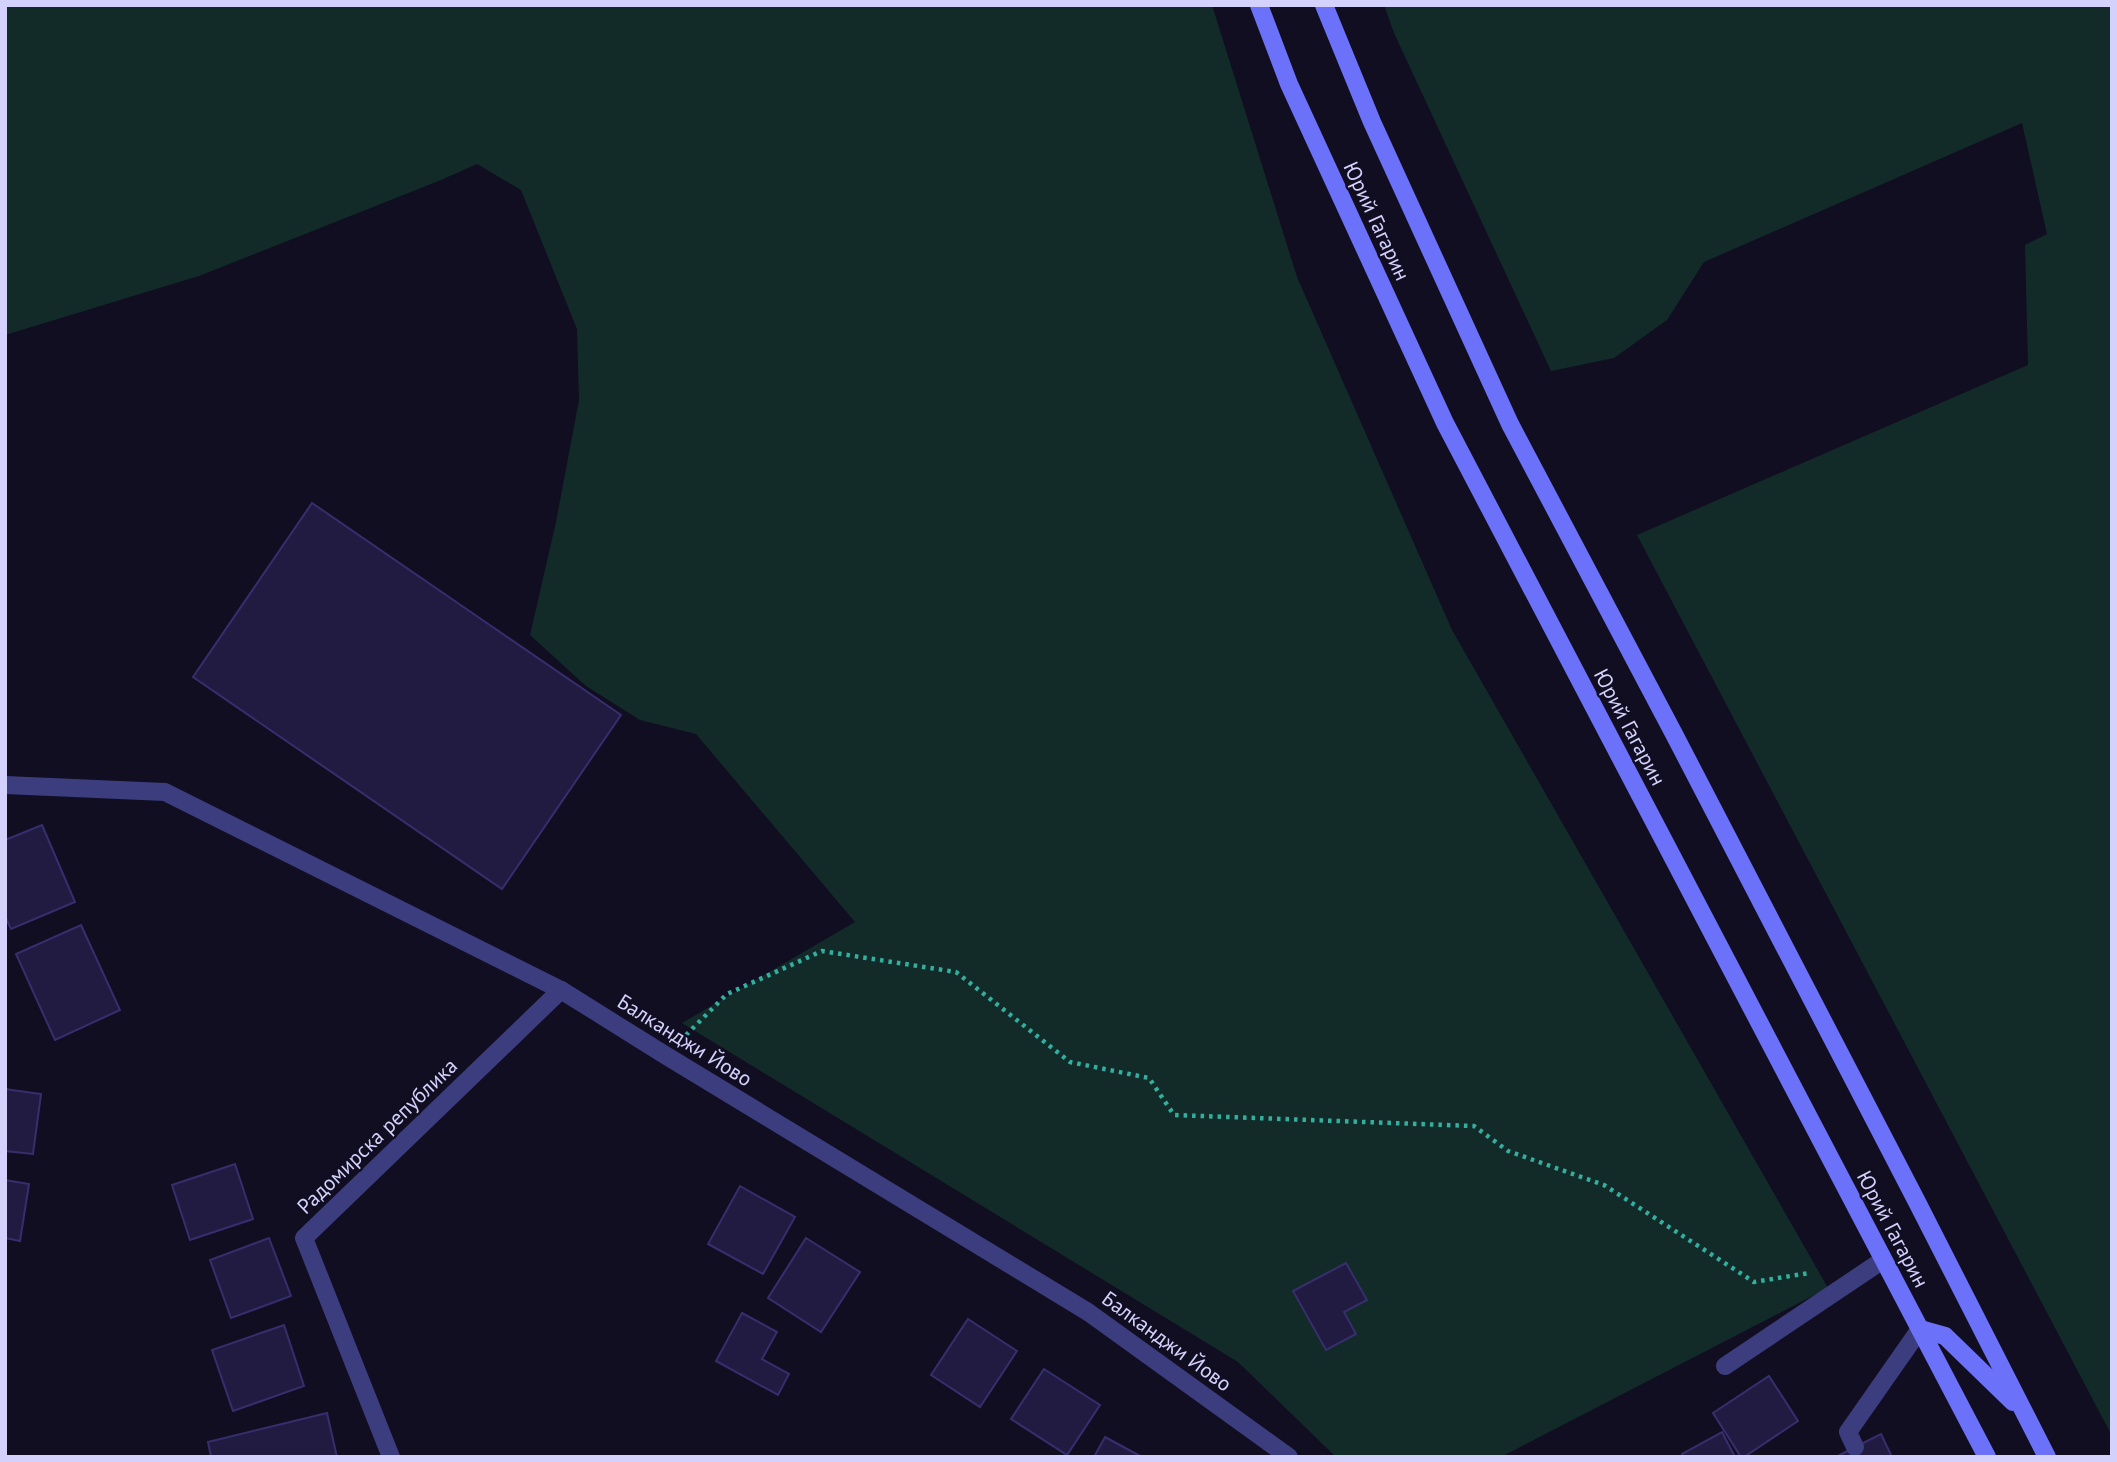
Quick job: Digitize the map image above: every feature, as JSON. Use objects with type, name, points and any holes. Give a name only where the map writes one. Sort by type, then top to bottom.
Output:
[{"type":"street","name":"Юрий Гагарин","points":[[1259,5],[1289,84],[1445,423],[1987,1457]]},
{"type":"street","name":"Юрий Гагарин","points":[[1324,5],[1372,122],[1510,424],[1693,768],[2047,1457]]},
{"type":"street","name":"Балканджи Йово","points":[[5,785],[165,792],[561,990],[1088,1312],[1289,1457]]},
{"type":"street","name":"Радомирска република","points":[[391,1457],[304,1238],[561,990]]},
{"type":"street","points":[[1725,1366],[1883,1260]]},
{"type":"street","points":[[1855,1447],[1848,1432],[1920,1328],[1945,1336],[2025,1414]]},
{"type":"path","points":[[666,1055],[727,994],[822,951],[956,972],[1070,1062],[1149,1079],[1174,1115],[1474,1126],[1508,1151],[1604,1185],[1754,1282],[1819,1271]]},
{"type":"green space","points":[[5,5],[1212,5],[1297,277],[1452,630],[1828,1288],[1501,1457],[1336,1457],[1238,1362],[682,1023],[855,922],[696,734],[640,720],[586,686],[530,635],[556,522],[579,400],[577,329],[521,190],[477,164],[199,276],[5,335]]},
{"type":"green space","points":[[1384,5],[2112,5],[2112,1436],[1637,535],[2028,365],[2025,245],[2047,234],[2022,123],[1704,262],[1667,320],[1614,358],[1551,371],[1394,33]]},
{"type":"building","points":[[312,503],[621,715],[502,889],[193,677]]},
{"type":"building","points":[[42,825],[75,902],[11,929],[5,916],[5,840]]},
{"type":"building","points":[[81,925],[120,1010],[55,1040],[16,954]]},
{"type":"building","points":[[5,1089],[41,1094],[33,1154],[5,1151]]},
{"type":"building","points":[[235,1164],[253,1219],[190,1240],[172,1185]]},
{"type":"building","points":[[5,1180],[29,1184],[20,1241],[5,1238]]},
{"type":"building","points":[[740,1186],[795,1217],[763,1274],[708,1244]]},
{"type":"building","points":[[269,1238],[291,1296],[231,1318],[210,1260]]},
{"type":"building","points":[[806,1238],[860,1272],[821,1332],[768,1298]]},
{"type":"building","points":[[1346,1263],[1367,1300],[1344,1312],[1356,1334],[1326,1350],[1293,1291]]},
{"type":"building","points":[[742,1313],[777,1332],[762,1359],[789,1374],[778,1395],[716,1361]]},
{"type":"building","points":[[968,1319],[1017,1351],[980,1407],[931,1375]]},
{"type":"building","points":[[284,1325],[304,1386],[233,1411],[212,1350]]},
{"type":"building","points":[[1044,1369],[1100,1405],[1067,1455],[1011,1419]]},
{"type":"building","points":[[1769,1376],[1798,1421],[1741,1457],[1713,1413]]},
{"type":"building","points":[[327,1413],[337,1457],[211,1457],[208,1442]]},
{"type":"building","points":[[1722,1432],[1735,1457],[1683,1457],[1682,1454]]},
{"type":"building","points":[[1881,1434],[1892,1457],[1836,1457],[1855,1447]]},
{"type":"building","points":[[1105,1437],[1142,1457],[1094,1457]]}]
